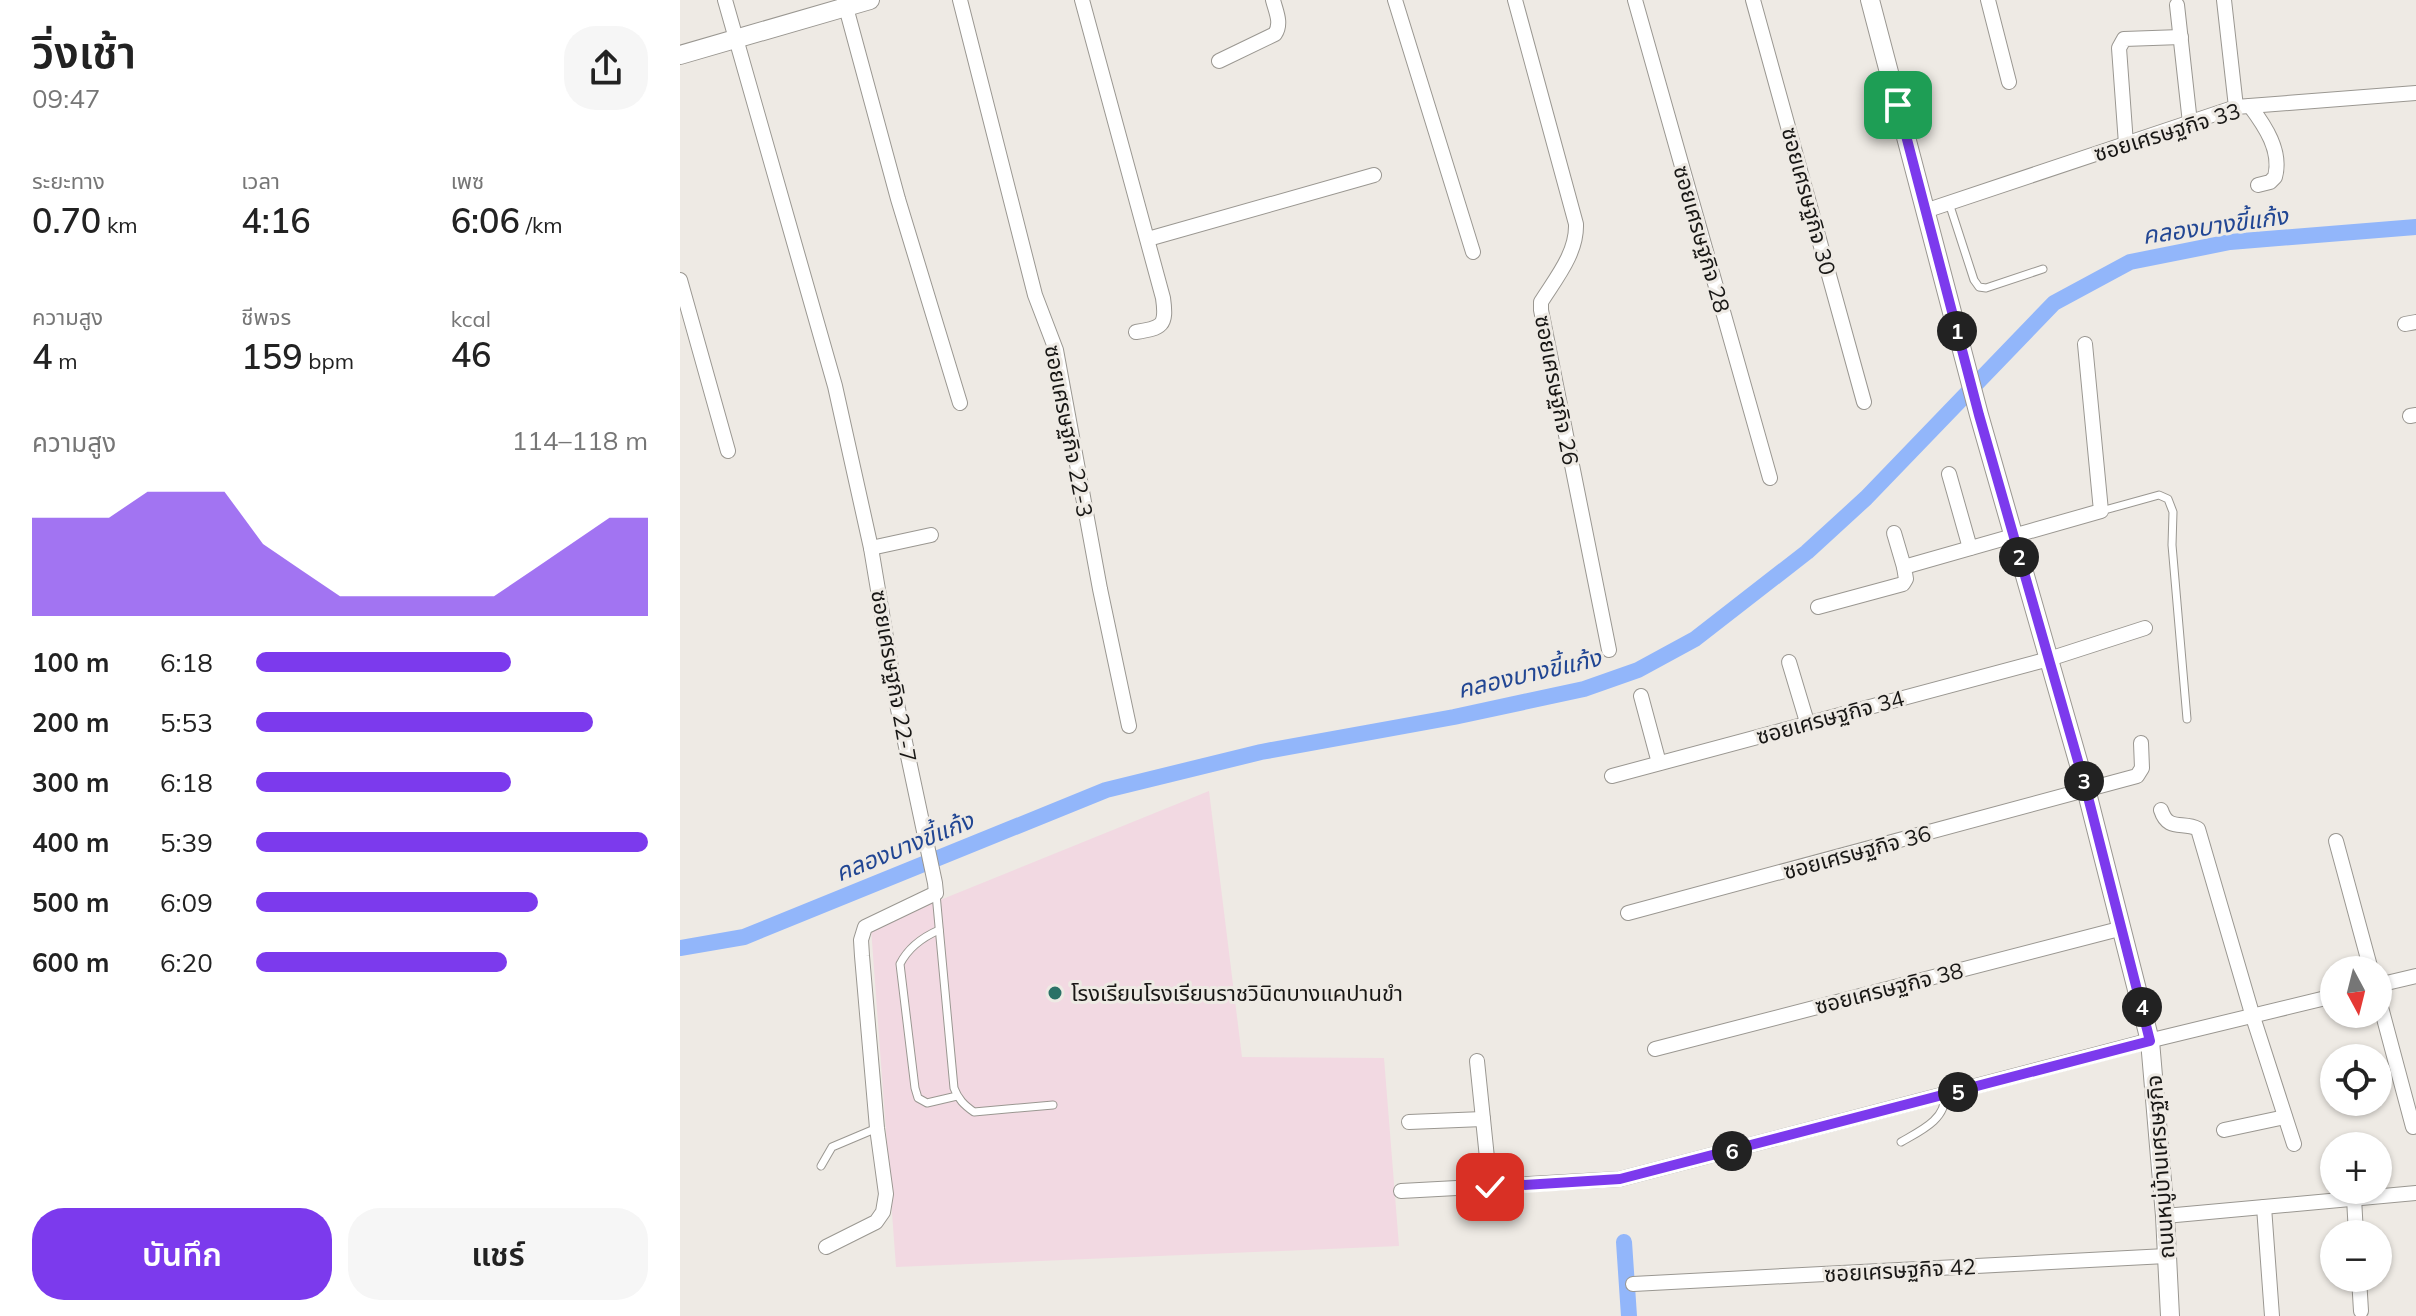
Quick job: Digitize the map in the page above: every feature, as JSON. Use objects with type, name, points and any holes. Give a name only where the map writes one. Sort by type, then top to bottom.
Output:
[{"type":"street","name":"ซอยเศรษฐกิจ 22-7","points":[[725,0],[835,386],[871,548],[898,709],[936,888]]},
{"type":"street","points":[[680,55],[737,40],[845,4],[870,0]]},
{"type":"street","name":"ซอยเศรษฐกิจ 22-3","points":[[960,0],[1035,295],[1056,350],[1129,726]]},
{"type":"street","points":[[1082,0],[1166,316],[1157,329],[1136,332]]},
{"type":"street","points":[[1219,61],[1275,34],[1279,20],[1273,0]]},
{"type":"street","points":[[1395,0],[1473,252]]},
{"type":"street","name":"ซอยเศรษฐกิจ 26","points":[[1515,0],[1576,224],[1577,238],[1541,302],[1541,310],[1609,650]]},
{"type":"street","name":"ซอยเศรษฐกิจ 28","points":[[1635,0],[1770,478]]},
{"type":"street","name":"ซอยเศรษฐกิจ 30","points":[[1753,0],[1864,402]]},
{"type":"street","name":"ถนนหมู่บ้านเศรษฐกิจ","points":[[1870,0],[1979,415],[2086,789],[2150,1041],[2170,1316]]},
{"type":"street","points":[[1988,0],[2009,82]]},
{"type":"street","points":[[2224,0],[2243,107],[2267,131],[2275,155],[2275,177],[2258,185]]},
{"type":"street","points":[[845,4],[898,199],[960,403]]},
{"type":"street","points":[[2177,5],[2190,123]]},
{"type":"street","points":[[2126,144],[2119,48],[2124,39],[2181,37]]},
{"type":"street","name":"ซอยเศรษฐกิจ 33","points":[[1925,211],[2243,107],[2416,93]]},
{"type":"street","points":[[1148,239],[1374,175]]},
{"type":"street","points":[[680,280],[728,451]]},
{"type":"street","points":[[1904,567],[2101,511],[2085,344]]},
{"type":"street","points":[[1949,474],[1970,548]]},
{"type":"street","points":[[1818,607],[1903,584],[1906,579],[1904,567],[1894,533]]},
{"type":"street","points":[[871,548],[931,535]]},
{"type":"street","name":"ซอยเศรษฐกิจ 34","points":[[1612,776],[2049,659],[2145,628]]},
{"type":"street","points":[[1789,662],[1807,722]]},
{"type":"street","points":[[1641,696],[1659,763]]},
{"type":"street","name":"ซอยเศรษฐกิจ 36","points":[[1628,913],[2137,776],[2141,772],[2141,743]]},
{"type":"street","points":[[2161,810],[2174,826],[2198,829],[2294,1144]]},
{"type":"street","points":[[2336,841],[2367,956]]},
{"type":"street","points":[[826,1247],[876,1222],[883,1212],[886,1194],[877,1128],[861,940],[865,927],[936,888]]},
{"type":"street","name":"ซอยเศรษฐกิจ 38","points":[[1655,1049],[2123,928]]},
{"type":"street","points":[[2392,982],[2416,976]]},
{"type":"street","points":[[1401,1191],[1620,1179],[2320,1000]]},
{"type":"street","points":[[2387,1028],[2413,1127]]},
{"type":"street","points":[[1477,1061],[1490,1187]]},
{"type":"street","points":[[2224,1130],[2285,1117]]},
{"type":"street","points":[[1409,1122],[1483,1119]]},
{"type":"street","points":[[2392,1195],[2416,1193]]},
{"type":"street","points":[[2165,1216],[2320,1201]]},
{"type":"street","points":[[2264,1207],[2272,1316]]},
{"type":"street","name":"ซอยเศรษฐกิจ 42","points":[[1633,1284],[2166,1256]]},
{"type":"street","points":[[2360,1292],[2361,1311]]},
{"type":"lane","points":[[1948,201],[1979,287],[1986,288],[2043,269]]},
{"type":"lane","points":[[2101,511],[2159,495],[2172,504],[2179,651],[2187,719]]},
{"type":"lane","points":[[936,888],[957,1096],[964,1106],[974,1112],[1053,1105]]},
{"type":"lane","points":[[939,930],[915,944],[900,964],[918,1098],[927,1103],[957,1096]]},
{"type":"lane","points":[[1901,1142],[1933,1122],[1943,1109],[1944,1095]]},
{"type":"lane","points":[[821,1166],[832,1147],[877,1128]]},
{"type":"shaded area","name":"โรงเรียนโรงเรียนราชวินิตบางแคปานขำ","points":[[1209,791],[1242,1057],[1384,1058],[1399,1246],[896,1267],[871,928]]},
{"type":"waterway","name":"คลองบางขี้แก้ง","points":[[680,948],[744,937],[1106,790],[1261,752],[1454,717],[1584,689],[1638,670],[1695,639],[1807,552],[1866,498],[2054,303],[2130,262],[2230,242],[2416,227]]},
{"type":"waterway","points":[[1624,1242],[1629,1316]]},
{"type":"place","name":"โรงเรียนโรงเรียนราชวินิตบางแคปานขำ","points":[[1055,993]]},
{"type":"route","points":[[1490,1187],[1620,1179],[2150,1041],[2086,789],[1979,415],[1898,105]]}]
